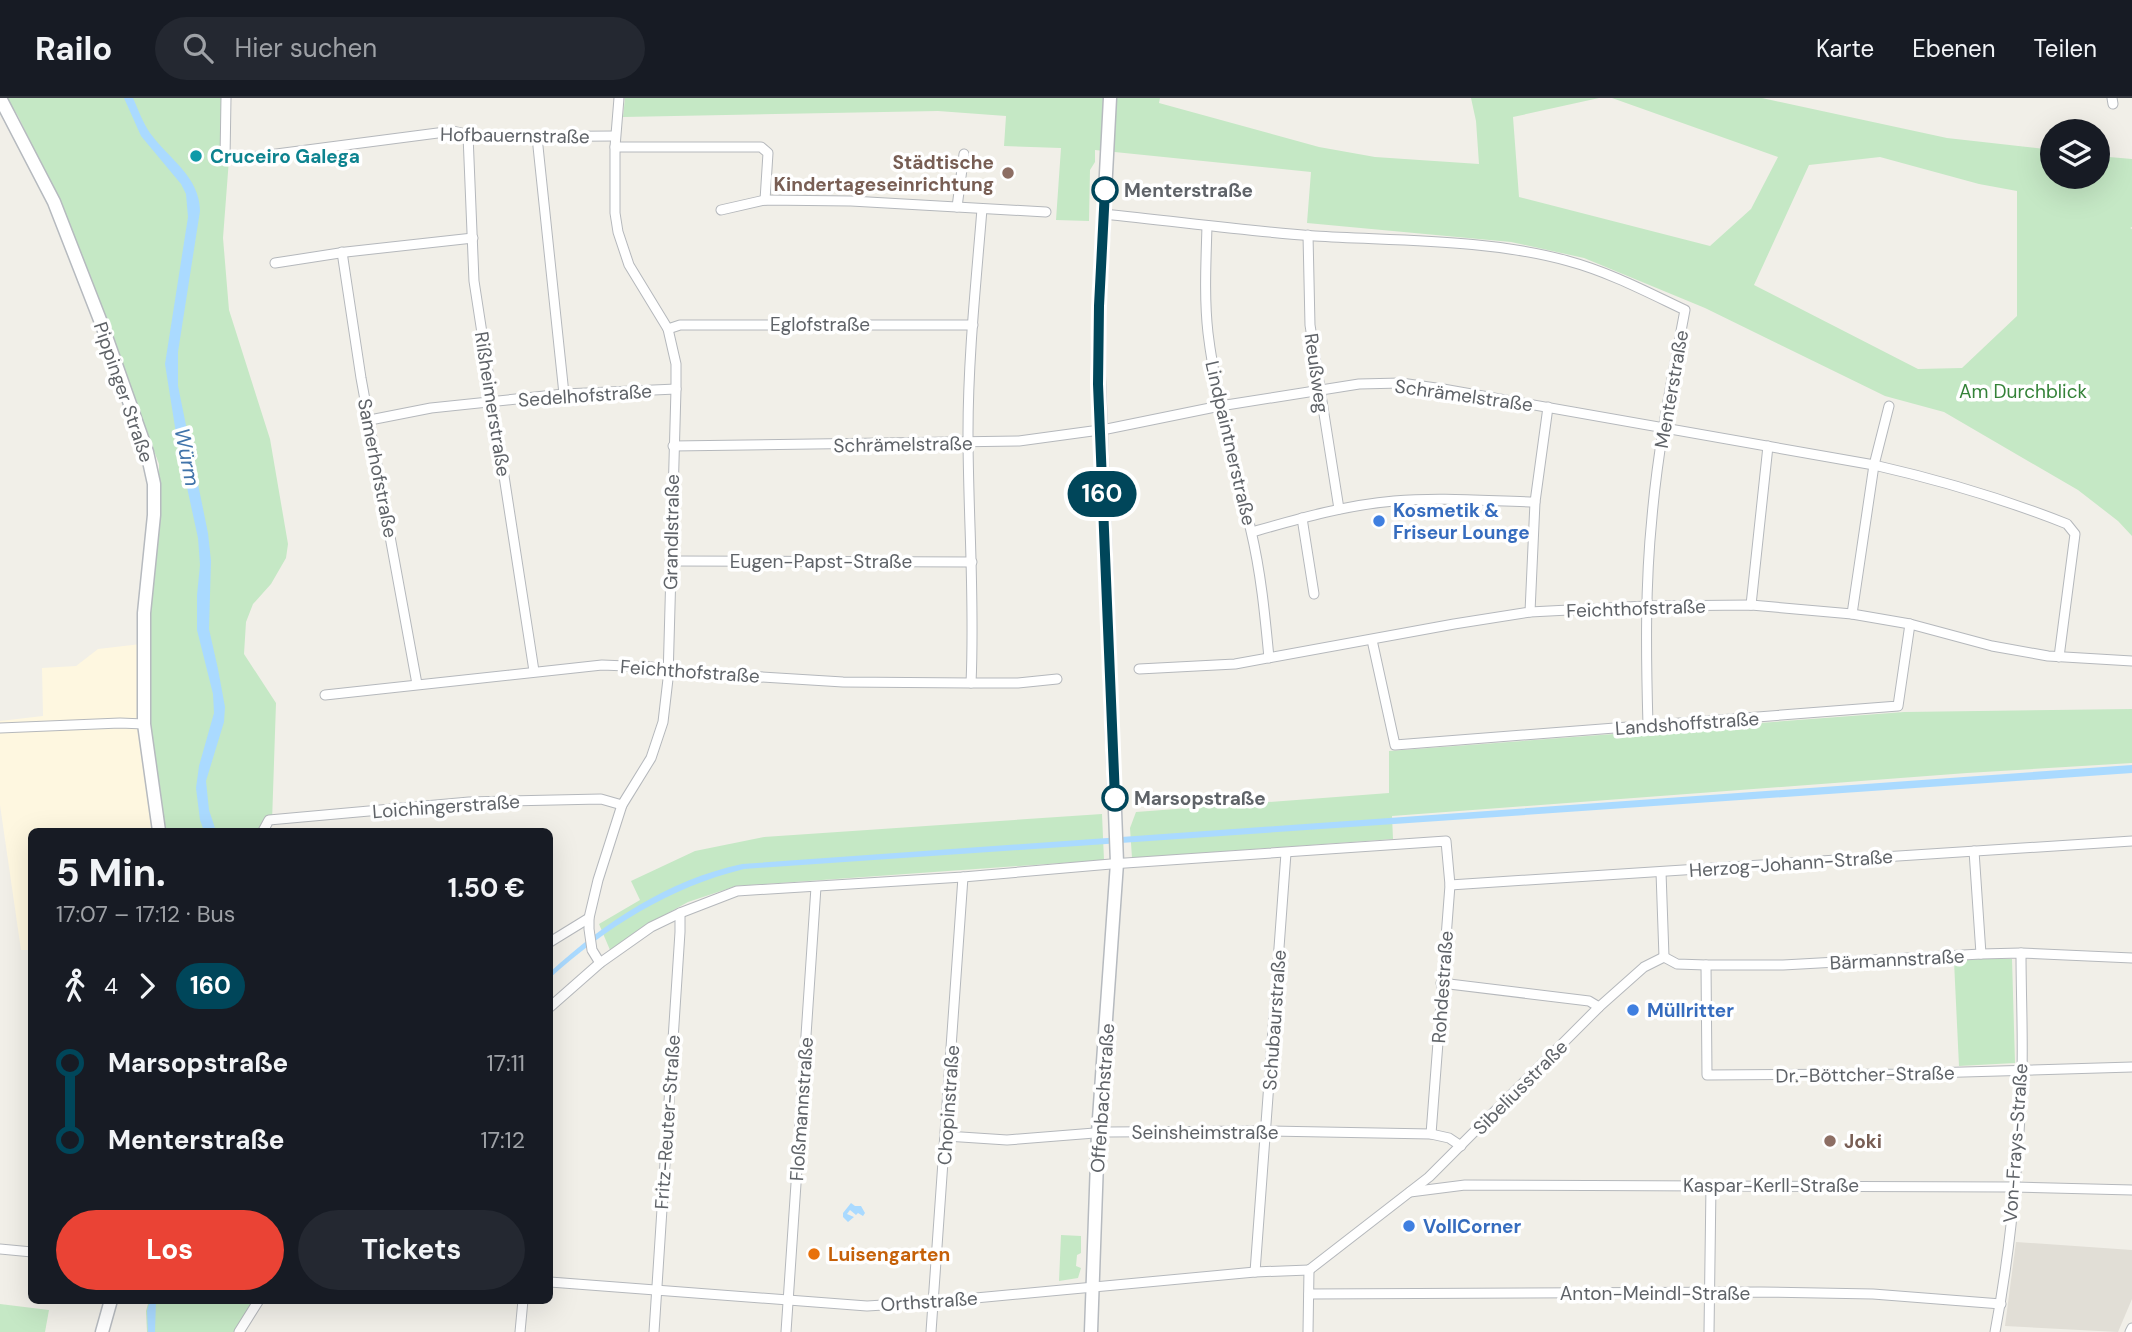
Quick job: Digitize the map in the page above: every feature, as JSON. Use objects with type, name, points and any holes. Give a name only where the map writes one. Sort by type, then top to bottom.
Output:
[{"type":"street","name":"Pippinger Straße","points":[[0,98],[54,202],[102,325],[147,452],[153,484],[154,516],[144,613],[144,724],[159,828]]},
{"type":"street","name":"Hofbauernstraße","points":[[226,98],[225,159],[453,131],[468,135],[615,136]]},
{"type":"street","name":"Grandlstraße","points":[[600,963],[592,950],[589,918],[602,864],[622,805],[651,758],[663,722],[668,669],[676,388],[676,364],[668,329],[624,256],[615,213],[615,136],[619,98]]},
{"type":"street","name":"Offenbachstraße","points":[[1091,1332],[1098,1133],[1117,857],[1099,430],[1099,306],[1110,98]]},
{"type":"street","name":"Rißheimerstraße","points":[[468,135],[474,281],[534,671]]},
{"type":"street","points":[[537,137],[564,394]]},
{"type":"street","points":[[615,147],[761,147],[768,153],[765,200]]},
{"type":"street","points":[[957,207],[964,154]]},
{"type":"street","points":[[721,210],[765,200],[851,201],[1046,212]]},
{"type":"street","points":[[971,683],[974,627],[968,443],[973,324],[982,209]]},
{"type":"street","name":"Menterstraße","points":[[1104,214],[1308,235],[1447,243],[1535,254],[1591,268],[1685,310],[1652,515],[1646,606],[1648,726]]},
{"type":"street","name":"Lindpaintnerstraße","points":[[1207,226],[1208,331],[1220,406],[1252,532],[1269,658]]},
{"type":"street","name":"Reußweg","points":[[1308,235],[1310,325],[1339,509]]},
{"type":"street","points":[[275,263],[342,252],[472,238]]},
{"type":"street","name":"Samerhofstraße","points":[[342,252],[417,684]]},
{"type":"street","name":"Eglofstraße","points":[[668,329],[680,325],[973,324]]},
{"type":"street","name":"Schrämelstraße","points":[[673,446],[1019,441],[1099,430],[1319,389],[1401,383],[1874,465],[1995,497],[2067,524],[2075,534],[2059,657]]},
{"type":"street","name":"Sedelhofstraße","points":[[370,420],[431,408],[564,394],[676,388]]},
{"type":"street","points":[[1852,614],[1874,465],[1889,406]]},
{"type":"street","points":[[1530,612],[1535,502],[1548,407]]},
{"type":"street","points":[[1751,605],[1768,446]]},
{"type":"street","points":[[1252,532],[1339,509],[1394,501],[1535,502]]},
{"type":"street","points":[[1302,518],[1314,594]]},
{"type":"street","name":"Eugen-Papst-Straße","points":[[670,561],[972,562]]},
{"type":"street","name":"Feichthofstraße","points":[[1139,669],[1235,664],[1530,612],[1646,606],[1751,605],[1852,614],[1910,624],[1992,646],[2059,657],[2132,661]]},
{"type":"street","name":"Landshoffstraße","points":[[1372,640],[1395,745],[1898,706],[1910,624]]},
{"type":"street","name":"Feichthofstraße","points":[[325,695],[602,665],[843,682],[971,683],[1057,679]]},
{"type":"street","points":[[0,728],[144,724]]},
{"type":"street","name":"Loichingerstraße","points":[[265,828],[269,820],[470,802],[601,799],[622,805]]},
{"type":"street","name":"Rohdestraße","points":[[1286,853],[1446,841],[1450,885],[1431,1134]]},
{"type":"street","name":"Herzog-Johann-Straße","points":[[1450,885],[2132,841]]},
{"type":"street","points":[[1974,851],[1981,954]]},
{"type":"street","points":[[553,1004],[600,963],[652,927],[737,891],[963,877],[1117,857],[1286,853]]},
{"type":"street","name":"Schubaurstraße","points":[[1255,1272],[1286,853]]},
{"type":"street","points":[[1661,872],[1664,957]]},
{"type":"street","name":"Chopinstraße","points":[[931,1332],[963,877]]},
{"type":"street","name":"Floßmannstraße","points":[[786,1332],[816,887]]},
{"type":"street","name":"Fritz-Reuter-Straße","points":[[654,1332],[680,913]]},
{"type":"street","points":[[553,940],[589,918]]},
{"type":"street","name":"Bärmannstraße","points":[[1664,957],[1677,964],[1706,965],[1783,965],[2021,953],[2132,958]]},
{"type":"street","name":"Von-Frays-Straße","points":[[1995,1332],[2001,1304],[2014,1187],[2022,1071],[2021,953]]},
{"type":"street","name":"Sibeliusstraße","points":[[1309,1270],[1429,1177],[1599,1007],[1644,967],[1664,957]]},
{"type":"street","name":"Dr.-Böttcher-Straße","points":[[1706,965],[1707,1075],[1894,1074],[2132,1067]]},
{"type":"street","points":[[1441,983],[1589,1001],[1599,1007]]},
{"type":"street","name":"Seinsheimstraße","points":[[946,1136],[1007,1140],[1098,1133],[1266,1131],[1431,1134],[1449,1138],[1461,1146]]},
{"type":"street","name":"Kaspar-Kerll-Straße","points":[[1410,1192],[1465,1185],[2014,1187],[2132,1190]]},
{"type":"street","points":[[1709,1332],[1711,1185]]},
{"type":"street","points":[[0,1249],[28,1252]]},
{"type":"street","points":[[1308,1332],[1309,1270]]},
{"type":"street","name":"Orthstraße","points":[[553,1282],[867,1306],[1255,1272],[1309,1270]]},
{"type":"street","name":"Anton-Meindl-Straße","points":[[1309,1294],[1761,1292],[1873,1294],[2001,1304]]},
{"type":"street","points":[[102,1332],[110,1304]]},
{"type":"street","points":[[239,1332],[257,1304]]},
{"type":"street","points":[[520,1332],[523,1304]]},
{"type":"shaded area","points":[[149,643],[152,739],[164,828],[28,828],[28,950],[21,950],[0,805],[0,721],[43,716],[42,668],[76,666],[98,649]]},
{"type":"shaded area","points":[[2016,1242],[2132,1250],[2132,1299],[2118,1332],[2005,1326]]},
{"type":"green space","points":[[7,98],[231,98],[223,238],[229,310],[270,439],[288,544],[286,558],[271,584],[253,604],[246,622],[244,654],[276,703],[272,822],[269,828],[164,828],[149,718],[148,626],[159,514],[159,464],[57,196]]},
{"type":"green space","name":"Am Durchblick","points":[[625,98],[1160,98],[1159,103],[1319,147],[1375,157],[1479,164],[1476,121],[1471,98],[1599,98],[1513,117],[1519,197],[1710,246],[1751,209],[1778,157],[1612,98],[1762,98],[1947,138],[2040,149],[2040,189],[2110,189],[2110,157],[2132,159],[2132,536],[2118,521],[2078,490],[1944,412],[1885,396],[1705,308],[1584,258],[1511,242],[1307,223],[1311,172],[1095,150],[1095,162],[1090,170],[1089,221],[1056,220],[1061,148],[1004,146],[1006,116],[938,111],[623,117]],"holes":[[[1880,157],[1979,184],[2017,191],[2017,316],[1962,368],[1918,369],[1754,285],[1809,165]]]},
{"type":"green space","points":[[2132,709],[2132,763],[1392,816],[1393,839],[1132,858],[1130,828],[1136,812],[1389,793],[1389,751],[1904,712]]},
{"type":"green space","points":[[1102,814],[1104,860],[736,886],[688,902],[643,927],[610,950],[599,924],[640,900],[631,881],[695,851],[764,837]]},
{"type":"green space","points":[[2012,959],[2015,1063],[1959,1066],[1954,961]]},
{"type":"green space","points":[[1061,1235],[1081,1236],[1081,1253],[1077,1255],[1076,1266],[1081,1268],[1078,1278],[1059,1281]]},
{"type":"green space","points":[[0,1304],[49,1310],[45,1332],[0,1332]]},
{"type":"green space","points":[[148,1304],[258,1304],[241,1332],[147,1332]]},
{"type":"water","name":"Würm","points":[[124,98],[133,98],[150,133],[189,178],[199,199],[200,211],[178,352],[178,386],[208,533],[211,561],[209,629],[225,707],[224,722],[206,781],[209,810],[215,828],[203,828],[196,788],[199,766],[214,713],[213,694],[197,630],[200,565],[198,538],[178,446],[165,364],[188,217],[186,194],[181,184],[141,136]]},
{"type":"water","points":[[2132,765],[2132,773],[744,869],[665,898],[616,926],[553,975],[553,969],[571,954],[639,905],[689,881],[742,864]]},
{"type":"water","points":[[851,1203],[861,1206],[865,1213],[863,1216],[858,1213],[856,1215],[850,1210],[847,1214],[854,1217],[848,1222],[843,1213]]},
{"type":"water","points":[[149,1304],[156,1304],[155,1332],[148,1332]]},
{"type":"bus line","name":"160","points":[[1105,190],[1098,384],[1115,798]]},
{"type":"place","name":"Cruceiro Galega","points":[[196,156]]},
{"type":"place","name":"Städtische Kindertageseinrichtung","points":[[1008,173]]},
{"type":"place","name":"Menterstraße","points":[[1105,190]]},
{"type":"place","name":"Kosmetik & Friseur Lounge","points":[[1379,521]]},
{"type":"place","name":"Marsopstraße","points":[[1115,798]]},
{"type":"place","name":"Müllritter","points":[[1633,1010]]},
{"type":"place","name":"Joki","points":[[1830,1141]]},
{"type":"place","name":"VollCorner","points":[[1409,1226]]},
{"type":"place","name":"Luisengarten","points":[[814,1254]]}]
